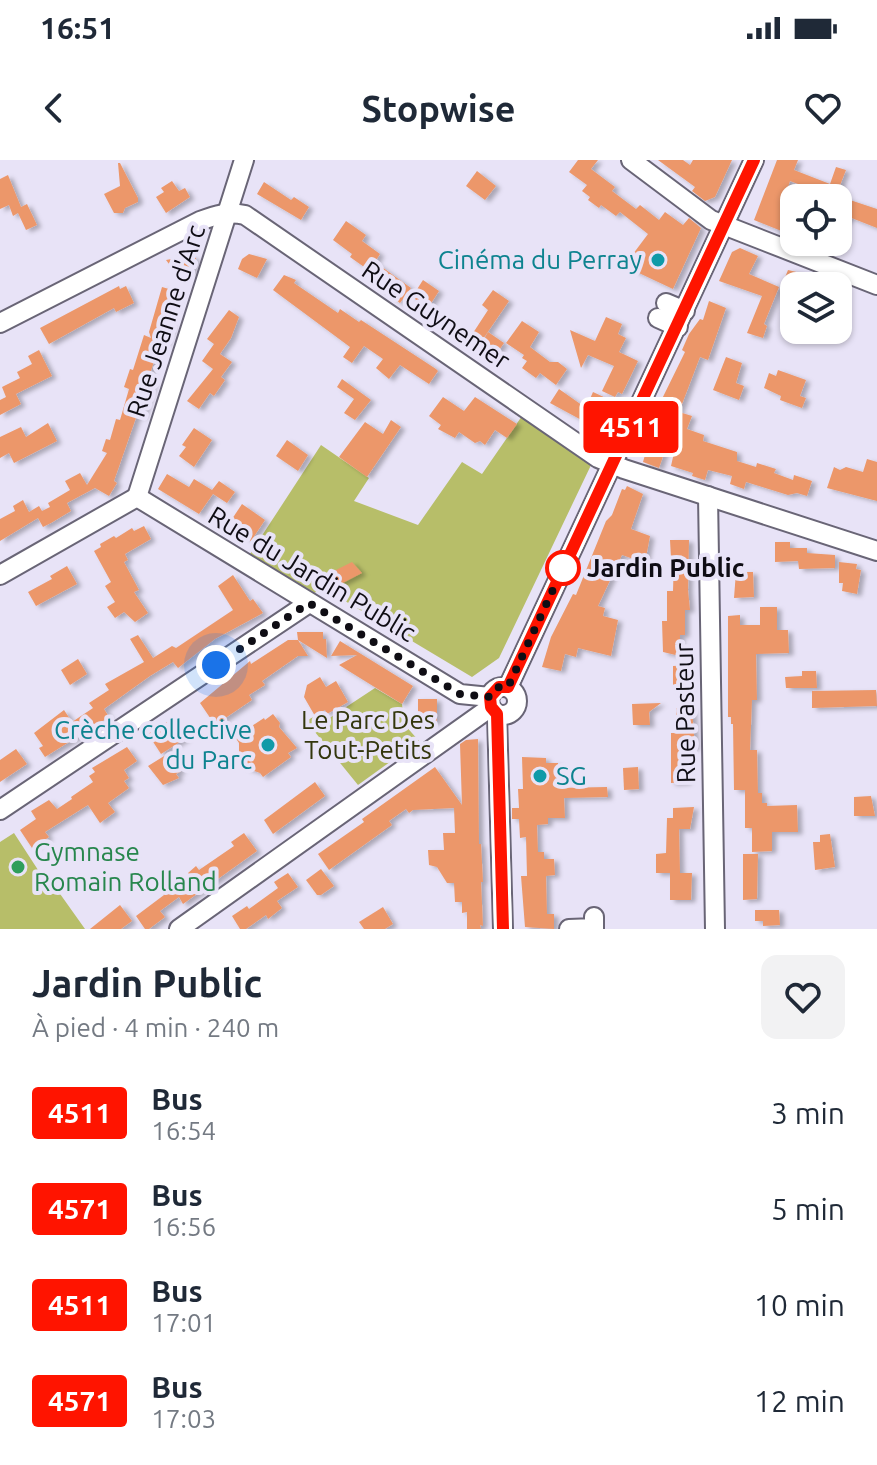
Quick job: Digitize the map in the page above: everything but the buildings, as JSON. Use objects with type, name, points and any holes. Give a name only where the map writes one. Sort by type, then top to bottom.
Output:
[{"type":"street","name":"Rue Jeanne d'Arc","points":[[137,497],[244,160]]},
{"type":"street","points":[[631,160],[711,220],[877,285]]},
{"type":"street","points":[[508,687],[754,160]]},
{"type":"street","points":[[0,323],[200,221],[228,212]]},
{"type":"street","name":"Rue Guynemer","points":[[228,212],[245,215],[598,458],[877,551]]},
{"type":"street","points":[[662,310],[681,319]]},
{"type":"street","name":"Rue Pasteur","points":[[708,496],[715,929]]},
{"type":"street","points":[[0,575],[137,497]]},
{"type":"street","name":"Rue du Jardin Public","points":[[137,497],[460,694],[492,706]]},
{"type":"street","points":[[0,810],[179,696],[309,603]]},
{"type":"street","points":[[492,706],[510,714],[521,705],[508,687],[499,687],[492,706],[503,929]]},
{"type":"street","points":[[460,694],[468,707],[470,720]]},
{"type":"street","points":[[179,929],[492,706]]},
{"type":"street","points":[[569,929],[594,928],[594,917]]},
{"type":"green space","name":"Jardin Public","points":[[522,416],[592,463],[499,658],[472,677],[320,586],[315,593],[250,554],[321,445],[369,478],[354,501],[418,525],[462,462],[482,474]]},
{"type":"green space","name":"Le Parc Des Tout-Petits","points":[[375,688],[402,704],[404,724],[419,741],[358,785],[306,721],[315,716],[328,719]]},
{"type":"green space","name":"Gymnase Romain Rolland","points":[[14,833],[53,893],[58,891],[85,929],[0,929],[0,842]]},
{"type":"bus line","name":"4511","points":[[503,929],[497,714],[491,707],[490,697],[499,687],[508,687],[754,160]]},
{"type":"place","name":"Cinéma du Perray","points":[[658,260]]},
{"type":"place","name":"Jardin Public","points":[[563,568]]},
{"type":"place","name":"Crèche collective du Parc","points":[[268,745]]},
{"type":"place","name":"SG","points":[[540,776]]},
{"type":"place","name":"Gymnase Romain Rolland","points":[[18,867]]},
{"type":"route","points":[[216,665],[309,603],[460,694],[490,697],[499,687],[508,687],[563,568]]}]
